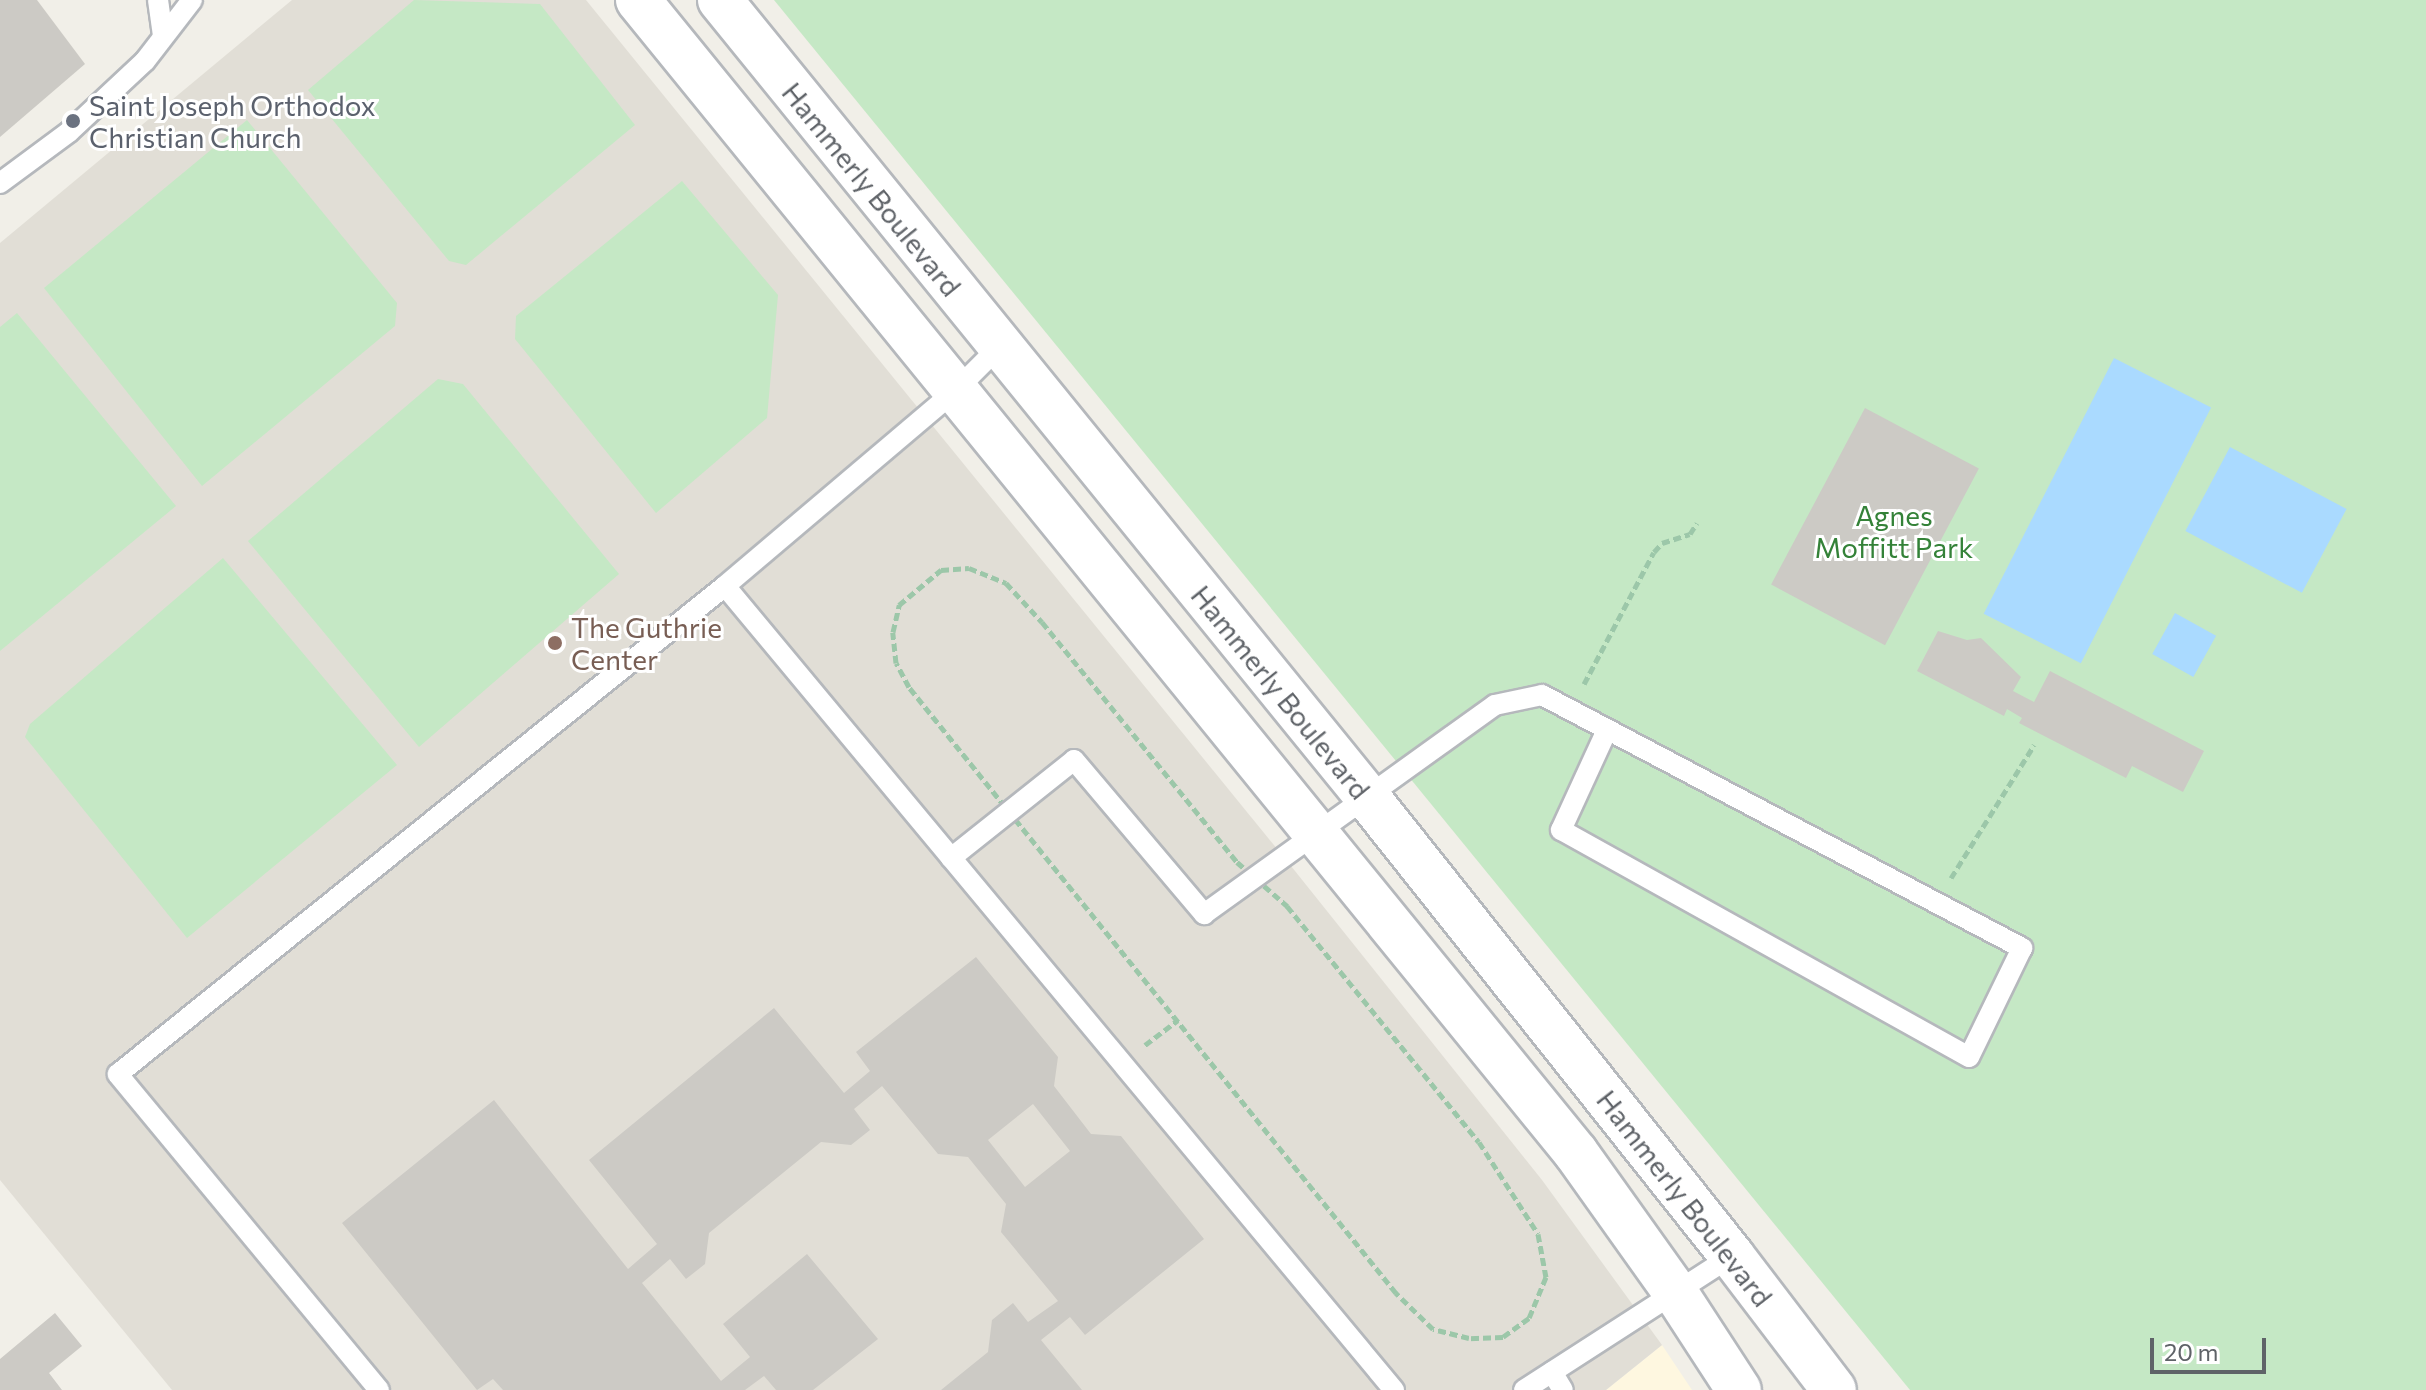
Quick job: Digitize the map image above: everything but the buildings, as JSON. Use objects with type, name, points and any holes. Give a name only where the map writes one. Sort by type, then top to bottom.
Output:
[{"type":"main road","name":"Hammerly Boulevard","points":[[638,0],[1576,1153],[1675,1292],[1739,1390]]},
{"type":"main road","name":"Hammerly Boulevard","points":[[720,0],[1368,798],[1732,1256],[1834,1390]]},
{"type":"lane","points":[[158,0],[163,36]]},
{"type":"lane","points":[[0,183],[69,132],[145,61],[192,0]]},
{"type":"lane","points":[[379,1390],[118,1074],[725,586],[956,390],[999,347]]},
{"type":"lane","points":[[725,586],[1394,1390]]},
{"type":"lane","points":[[951,858],[1074,760],[1204,914],[1495,705],[1542,695],[2022,948],[1969,1057],[1561,830],[1607,730]]},
{"type":"lane","points":[[1524,1390],[1732,1256]]},
{"type":"lane","points":[[1552,1372],[1563,1390]]},
{"type":"path","points":[[1571,710],[1654,552],[1662,543],[1690,534],[1697,523]]},
{"type":"path","points":[[969,568],[1006,583],[1237,862],[1287,906],[1479,1142],[1538,1234],[1546,1277],[1529,1318],[1503,1337],[1469,1338],[1433,1329],[1387,1281],[1010,812],[909,687],[896,663],[893,632],[899,605],[941,570],[969,568]]},
{"type":"path","points":[[1935,902],[2034,745]]},
{"type":"path","points":[[1122,1063],[1178,1020]]},
{"type":"shaded area","name":"The Guthrie Center","points":[[292,0],[586,0],[1295,871],[1542,1180],[1662,1345],[1606,1390],[172,1390],[0,1180],[0,243]]},
{"type":"shaded area","points":[[1662,1345],[1692,1390],[1606,1390]]},
{"type":"green space","points":[[414,0],[540,4],[635,125],[466,265],[449,261],[308,90]]},
{"type":"green space","name":"Agnes Moffitt Park","points":[[774,0],[2426,0],[2426,1390],[1910,1390]]},
{"type":"green space","points":[[247,120],[397,303],[395,326],[202,486],[44,288]]},
{"type":"green space","points":[[682,181],[778,295],[767,418],[656,513],[515,339],[516,316]]},
{"type":"green space","points":[[17,313],[176,506],[0,651],[0,327]]},
{"type":"green space","points":[[438,379],[463,384],[619,574],[419,747],[248,541]]},
{"type":"green space","points":[[223,558],[397,765],[187,938],[25,737],[30,724]]},
{"type":"water","points":[[2114,358],[2211,407],[2081,663],[1984,614]]},
{"type":"water","points":[[2230,447],[2347,509],[2302,593],[2185,531]]},
{"type":"water","points":[[2175,613],[2216,636],[2193,677],[2152,654]]},
{"type":"place","name":"Saint Joseph Orthodox Christian Church","points":[[73,121]]},
{"type":"place","name":"The Guthrie Center","points":[[555,643]]}]
